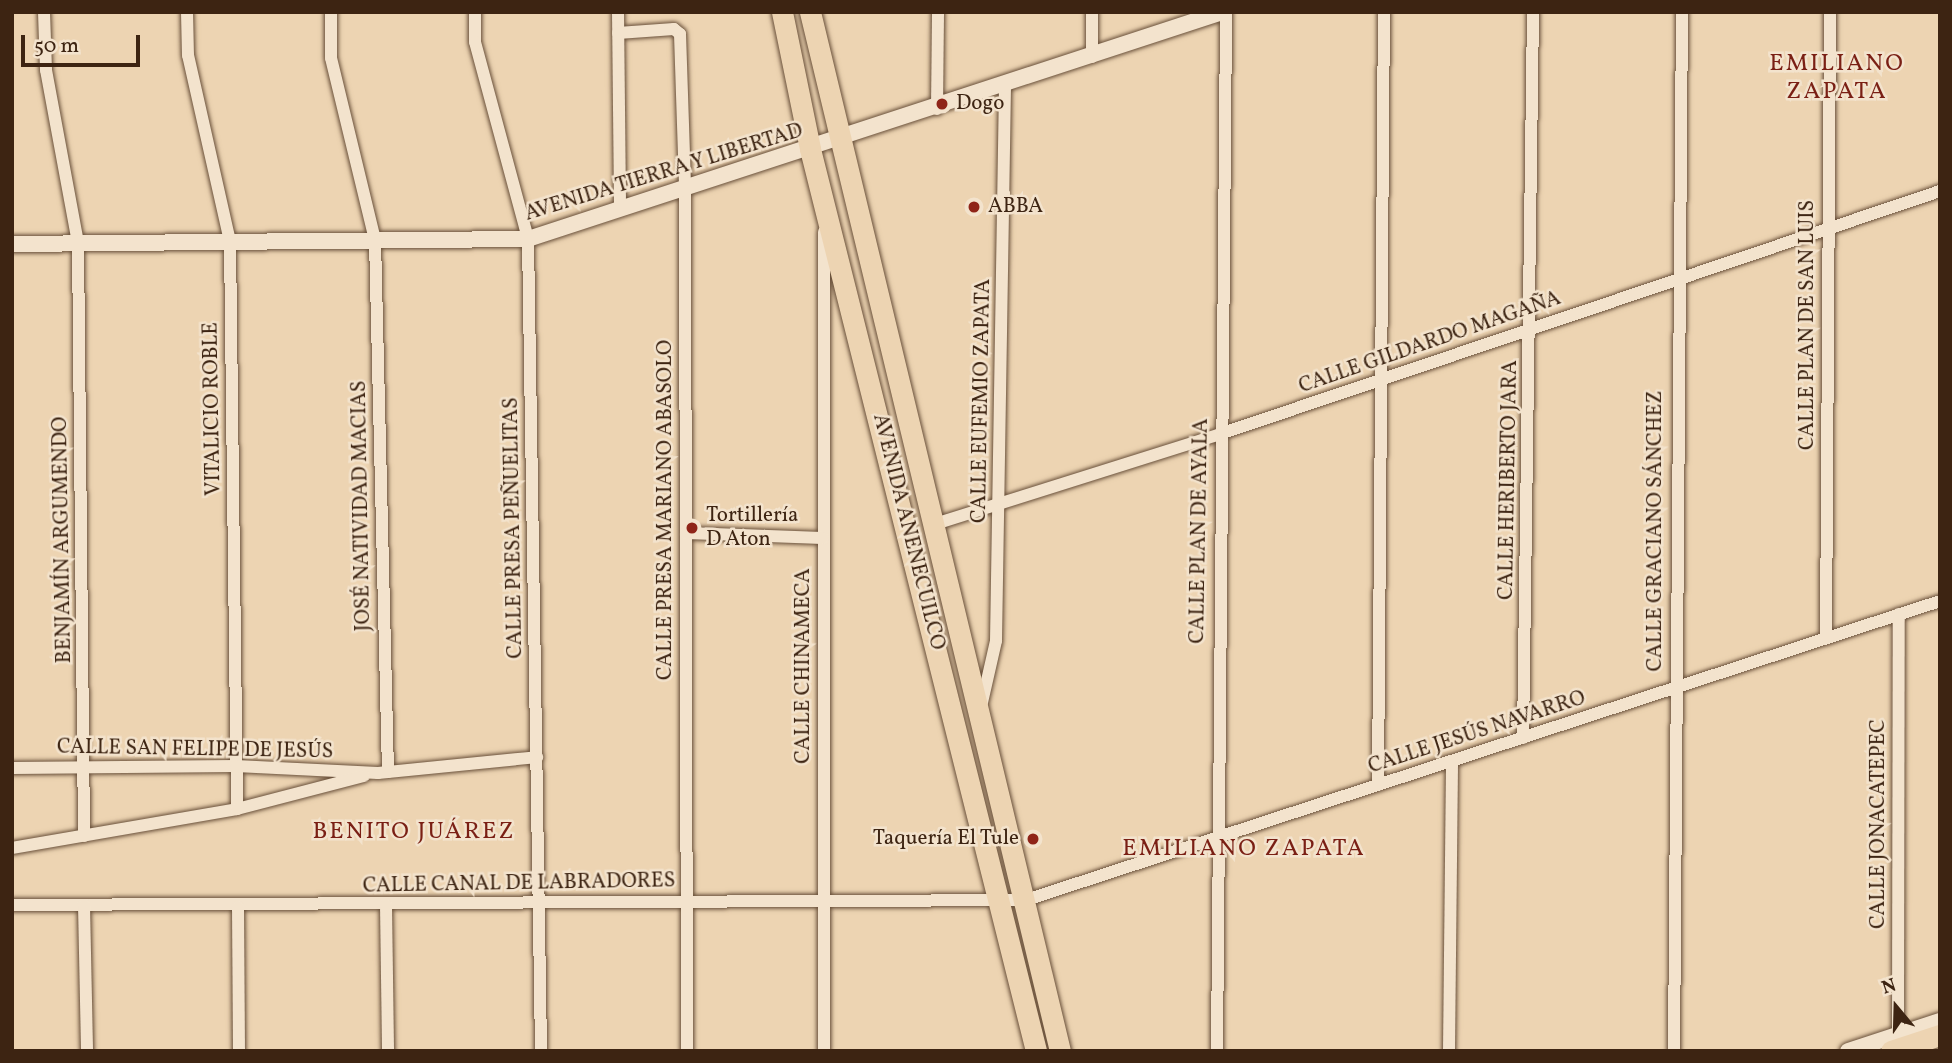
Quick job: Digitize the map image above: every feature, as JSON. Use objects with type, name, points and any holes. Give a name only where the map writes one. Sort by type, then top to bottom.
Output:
[{"type":"main road","name":"AVENIDA ANENECUILCO","points":[[782,12],[810,149],[1001,902],[1036,1051]]},
{"type":"main road","name":"AVENIDA ANENECUILCO","points":[[810,12],[932,525],[1026,900],[1060,1051]]},
{"type":"main road","points":[[1895,1042],[1940,1035]]},
{"type":"street","name":"BENJAMÍN ARGUMENDO","points":[[44,12],[46,70],[78,243],[86,768],[84,836]]},
{"type":"street","name":"VITALICIO ROBLE","points":[[187,12],[188,55],[230,242],[237,810]]},
{"type":"street","name":"JOSÉ NATIVIDAD MACIAS","points":[[331,12],[331,58],[375,240],[383,772]]},
{"type":"street","name":"CALLE PRESA PEÑUELITAS","points":[[475,12],[475,42],[528,239],[541,1051]]},
{"type":"street","points":[[618,12],[620,209]]},
{"type":"street","points":[[937,109],[938,12]]},
{"type":"street","points":[[1092,12],[1092,57]]},
{"type":"street","name":"AVENIDA TIERRA Y LIBERTAD","points":[[12,244],[528,239],[937,109],[1224,12]]},
{"type":"street","name":"CALLE PLAN DE AYALA","points":[[1217,1051],[1224,12]]},
{"type":"street","points":[[1378,785],[1378,381],[1384,12]]},
{"type":"street","name":"CALLE HERIBERTO JARA","points":[[1523,738],[1531,329],[1533,12]]},
{"type":"street","name":"CALLE GRACIANO SÁNCHEZ","points":[[1674,1051],[1677,280],[1682,12]]},
{"type":"street","name":"CALLE PLAN DE SAN LUIS","points":[[1826,638],[1830,12]]},
{"type":"street","name":"CALLE PRESA MARIANO ABASOLO","points":[[618,33],[674,29],[681,34],[685,187],[687,1051]]},
{"type":"street","name":"CALLE EUFEMIO ZAPATA","points":[[979,714],[996,641],[1005,86]]},
{"type":"street","name":"CALLE GILDARDO MAGAÑA","points":[[932,525],[1220,434],[1940,191]]},
{"type":"street","name":"CALLE CHINAMECA","points":[[824,197],[824,1051]]},
{"type":"street","points":[[686,533],[823,538]]},
{"type":"street","name":"CALLE JESÚS NAVARRO","points":[[1026,900],[1940,601]]},
{"type":"street","name":"CALLE JONACATEPEC","points":[[1895,1042],[1899,614]]},
{"type":"street","name":"CALLE SAN FELIPE DE JESÚS","points":[[12,768],[236,766],[383,772],[537,757]]},
{"type":"street","points":[[1449,1051],[1452,761]]},
{"type":"street","name":"CALLE SAN FELIPE DE JESÚS","points":[[12,848],[237,810],[383,772]]},
{"type":"street","name":"CALLE CANAL DE LABRADORES","points":[[12,905],[238,906],[685,901],[822,904],[1026,900]]},
{"type":"street","points":[[85,905],[87,1051]]},
{"type":"street","points":[[386,905],[388,1051]]},
{"type":"street","points":[[238,906],[239,1051]]},
{"type":"street","points":[[1848,1051],[1895,1042],[1940,1021]]},
{"type":"place","name":"Dogo","points":[[942,104]]},
{"type":"place","name":"ABBA","points":[[974,207]]},
{"type":"place","name":"Tortillería D Aton","points":[[692,528]]},
{"type":"place","name":"Taquería El Tule","points":[[1033,839]]},
{"type":"district","name":"EMILIANO ZAPATA","points":[[1837,79]]},
{"type":"district","name":"BENITO JUÁREZ","points":[[414,833]]},
{"type":"district","name":"EMILIANO ZAPATA","points":[[1244,850]]}]
